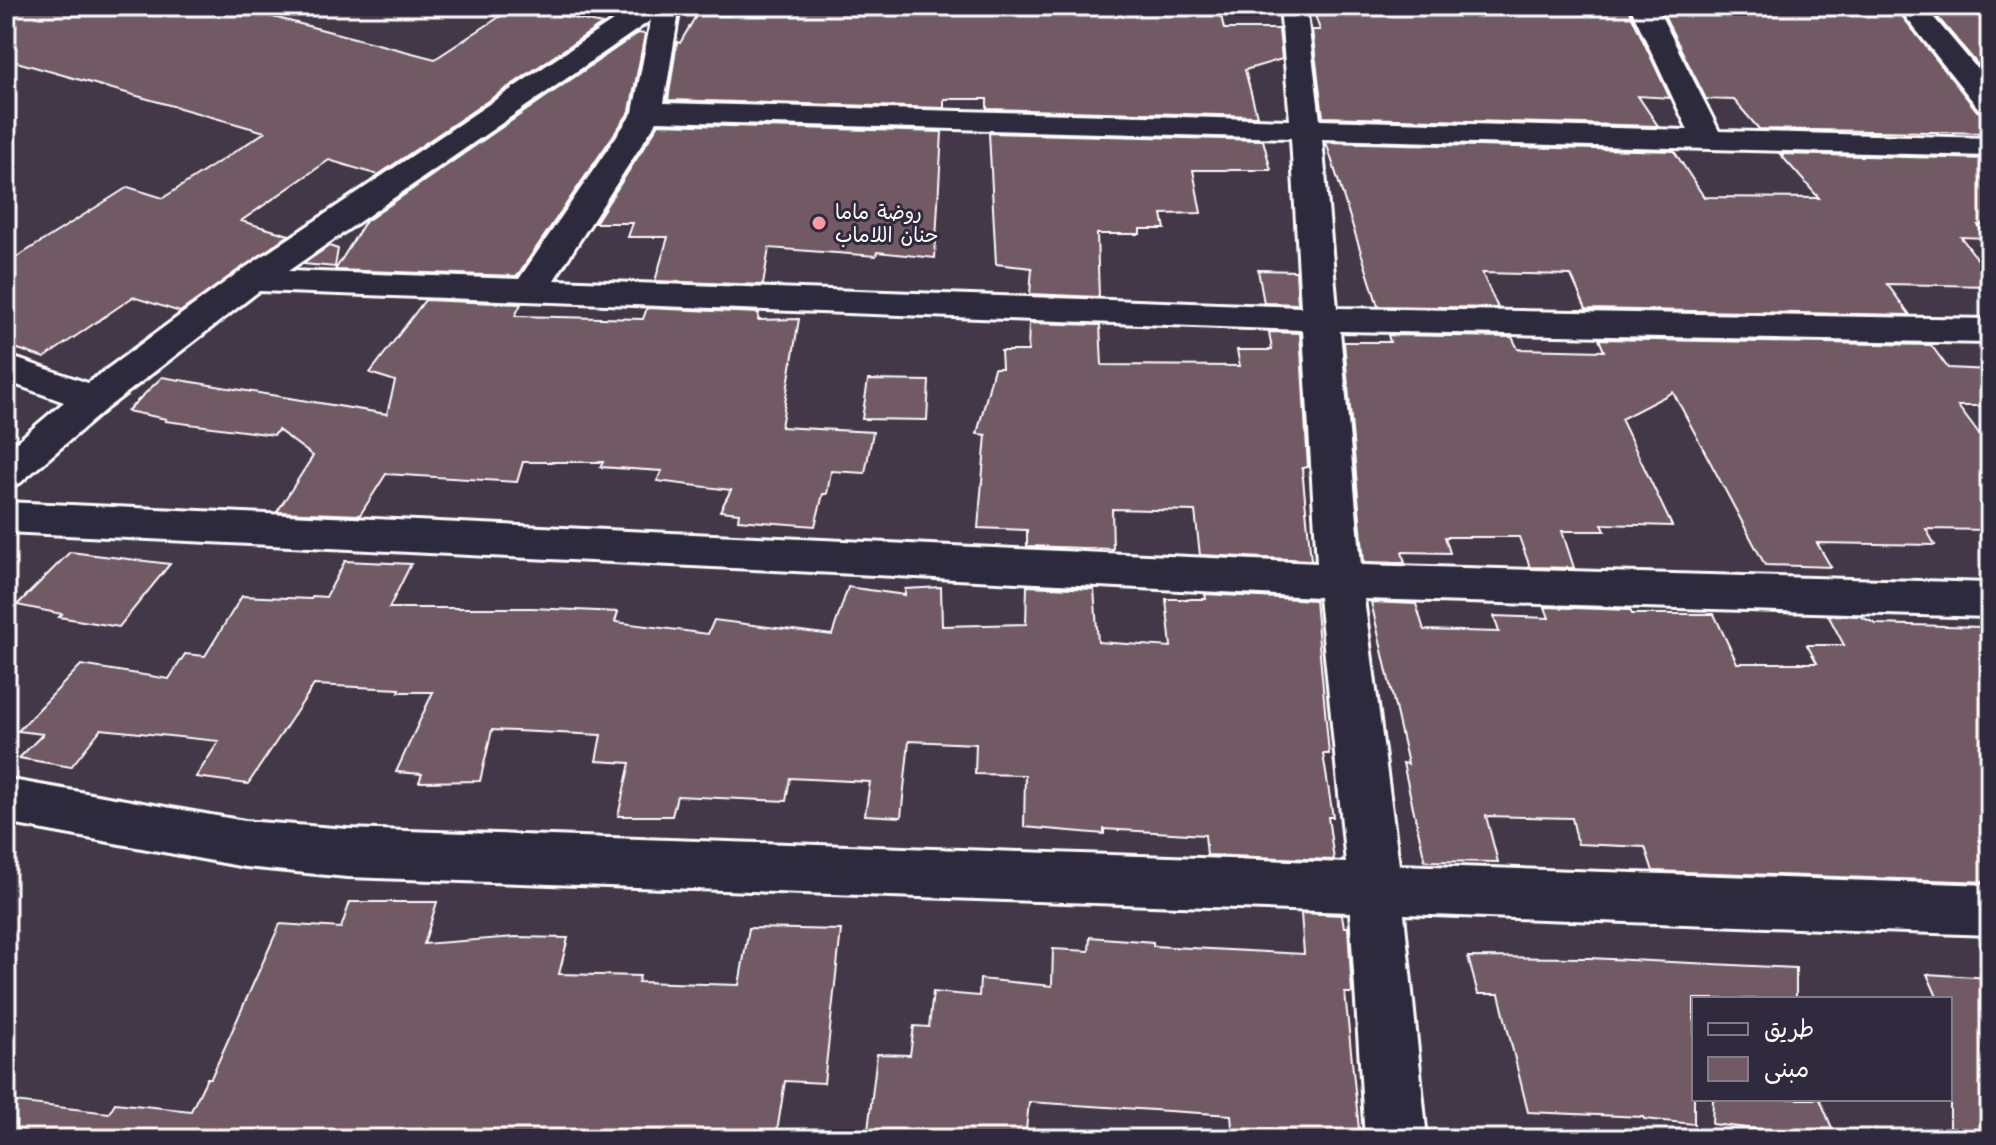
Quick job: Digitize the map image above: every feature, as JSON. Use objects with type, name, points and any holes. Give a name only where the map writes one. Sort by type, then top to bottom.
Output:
[{"type":"street","points":[[1293,6],[1306,129],[1340,581],[1375,888],[1396,1139]]},
{"type":"street","points":[[1643,6],[1709,141]]},
{"type":"street","points":[[1910,6],[1990,103]]},
{"type":"street","points":[[529,291],[648,112],[654,9]]},
{"type":"street","points":[[6,473],[93,399],[251,280],[654,9]]},
{"type":"street","points":[[648,112],[1990,147]]},
{"type":"street","points":[[251,280],[1320,319],[1990,331]]},
{"type":"street","points":[[6,367],[93,399]]},
{"type":"street","points":[[6,517],[1340,581],[1990,600]]},
{"type":"street","points":[[6,801],[245,844],[347,853],[1990,910]]},
{"type":"lane","points":[[605,6],[654,9]]},
{"type":"building","points":[[6,6],[231,6],[435,59],[516,6],[602,24],[378,175],[329,160],[241,221],[289,235],[180,312],[133,297],[44,358],[6,345],[6,264],[128,187],[163,198],[265,132],[6,59]]},
{"type":"building","points":[[733,6],[1219,6],[1224,29],[1279,29],[1282,59],[1245,70],[1257,116],[987,109],[987,99],[944,99],[944,108],[668,100],[677,42],[680,43],[697,14],[729,16]]},
{"type":"building","points":[[1312,6],[1627,6],[1670,98],[1638,96],[1658,126],[1323,117],[1312,30],[1320,30]]},
{"type":"building","points":[[1659,6],[1894,6],[1977,111],[1990,115],[1990,133],[1759,129],[1734,100],[1706,99]]},
{"type":"building","points":[[1928,6],[1952,6],[1962,16],[1990,16],[1990,79]]},
{"type":"building","points":[[638,33],[645,34],[630,111],[517,276],[335,270],[365,222]]},
{"type":"building","points":[[659,124],[942,132],[935,258],[877,252],[876,256],[769,248],[763,285],[655,281],[668,237],[628,237],[633,223],[595,223]]},
{"type":"building","points":[[989,133],[1263,140],[1271,170],[1193,170],[1201,213],[1162,214],[1165,229],[1140,229],[1140,234],[1097,234],[1099,297],[1030,294],[1032,268],[996,264]]},
{"type":"building","points":[[1326,142],[1674,151],[1704,197],[1819,198],[1780,154],[1990,159],[1990,225],[1978,225],[1987,238],[1961,237],[1990,276],[1990,286],[1887,284],[1910,315],[1586,309],[1571,275],[1482,273],[1498,308],[1378,306]]},
{"type":"building","points":[[329,246],[338,249],[335,267],[303,264]]},
{"type":"building","points":[[1258,270],[1296,271],[1298,304],[1264,303]]},
{"type":"building","points":[[425,300],[521,304],[515,316],[643,319],[647,308],[759,313],[758,320],[799,319],[781,427],[873,432],[865,473],[831,471],[827,494],[823,494],[815,526],[738,520],[739,513],[720,511],[731,490],[657,481],[662,471],[600,467],[603,462],[523,462],[517,482],[386,474],[360,515],[277,512],[313,456],[278,430],[274,435],[165,421],[127,411],[162,377],[387,414],[395,381],[370,373]]},
{"type":"building","points":[[1029,323],[1100,325],[1102,365],[1240,366],[1237,350],[1272,350],[1269,332],[1300,333],[1308,467],[1302,468],[1311,560],[1200,555],[1195,511],[1112,509],[1113,549],[1027,546],[1027,530],[978,528],[986,435],[977,434],[994,368],[1002,368],[1001,351],[1028,351]]},
{"type":"building","points":[[1388,335],[1512,337],[1518,349],[1604,351],[1599,339],[1931,345],[1948,368],[1990,370],[1990,406],[1958,406],[1990,449],[1990,530],[1926,529],[1935,545],[1817,543],[1831,567],[1765,565],[1673,392],[1621,419],[1672,526],[1602,524],[1605,531],[1562,531],[1574,568],[1530,567],[1519,537],[1445,537],[1450,553],[1402,552],[1405,563],[1364,562],[1344,342],[1390,342]]},
{"type":"building","points":[[868,380],[929,381],[927,420],[862,419]]},
{"type":"building","points":[[70,552],[170,564],[119,627],[59,617],[62,614],[17,605]]},
{"type":"building","points":[[345,561],[411,564],[389,608],[532,608],[618,612],[615,622],[708,634],[714,620],[832,635],[848,587],[905,595],[905,589],[941,587],[942,626],[1026,624],[1027,586],[1094,589],[1098,642],[1171,647],[1166,599],[1206,599],[1205,594],[1315,600],[1329,754],[1323,754],[1333,817],[1328,817],[1334,860],[1207,855],[1205,835],[1104,829],[1104,834],[1024,827],[1025,775],[975,774],[976,744],[909,741],[901,817],[865,815],[870,782],[790,778],[786,801],[677,796],[672,816],[618,816],[630,763],[596,761],[601,735],[492,730],[480,781],[419,782],[422,774],[396,772],[433,692],[399,692],[400,689],[314,685],[248,784],[196,777],[219,741],[101,729],[71,767],[19,758],[43,734],[18,731],[81,665],[169,679],[185,654],[205,656],[242,596],[326,597]]},
{"type":"building","points":[[1371,602],[1416,604],[1424,630],[1499,632],[1494,616],[1549,618],[1545,607],[1630,610],[1632,614],[1714,614],[1737,663],[1817,663],[1807,645],[1844,645],[1828,615],[1860,616],[1876,624],[1981,627],[1990,642],[1990,882],[1653,871],[1645,847],[1578,844],[1572,818],[1486,816],[1498,862],[1425,861],[1403,763],[1408,764]]},
{"type":"building","points":[[350,902],[437,902],[424,944],[515,937],[568,938],[559,974],[640,976],[638,982],[739,985],[749,928],[841,930],[824,1083],[785,1081],[776,1138],[701,1133],[699,1139],[252,1139],[213,1135],[212,1139],[6,1139],[6,1101],[109,1113],[115,1103],[191,1111],[207,1078],[211,1078],[280,924],[341,928]]},
{"type":"building","points":[[1301,913],[1342,915],[1344,927],[1348,927],[1352,993],[1345,993],[1360,1139],[1233,1139],[1231,1115],[1029,1102],[1025,1139],[867,1139],[877,1054],[910,1055],[914,1026],[929,1027],[933,992],[979,996],[980,979],[1052,986],[1053,949],[1089,951],[1090,937],[1153,942],[1153,946],[1304,954]]},
{"type":"building","points":[[1468,957],[1589,958],[1796,968],[1796,997],[1692,997],[1694,1124],[1643,1117],[1528,1112],[1499,994],[1478,994]]},
{"type":"building","points":[[1927,974],[1990,978],[1990,1135],[1950,1131],[1952,997],[1937,997]]},
{"type":"building","points":[[1713,1101],[1821,1101],[1836,1138],[1712,1124]]},
{"type":"place","name":"روضة ماما حنان اللاماب","points":[[819,223]]}]
